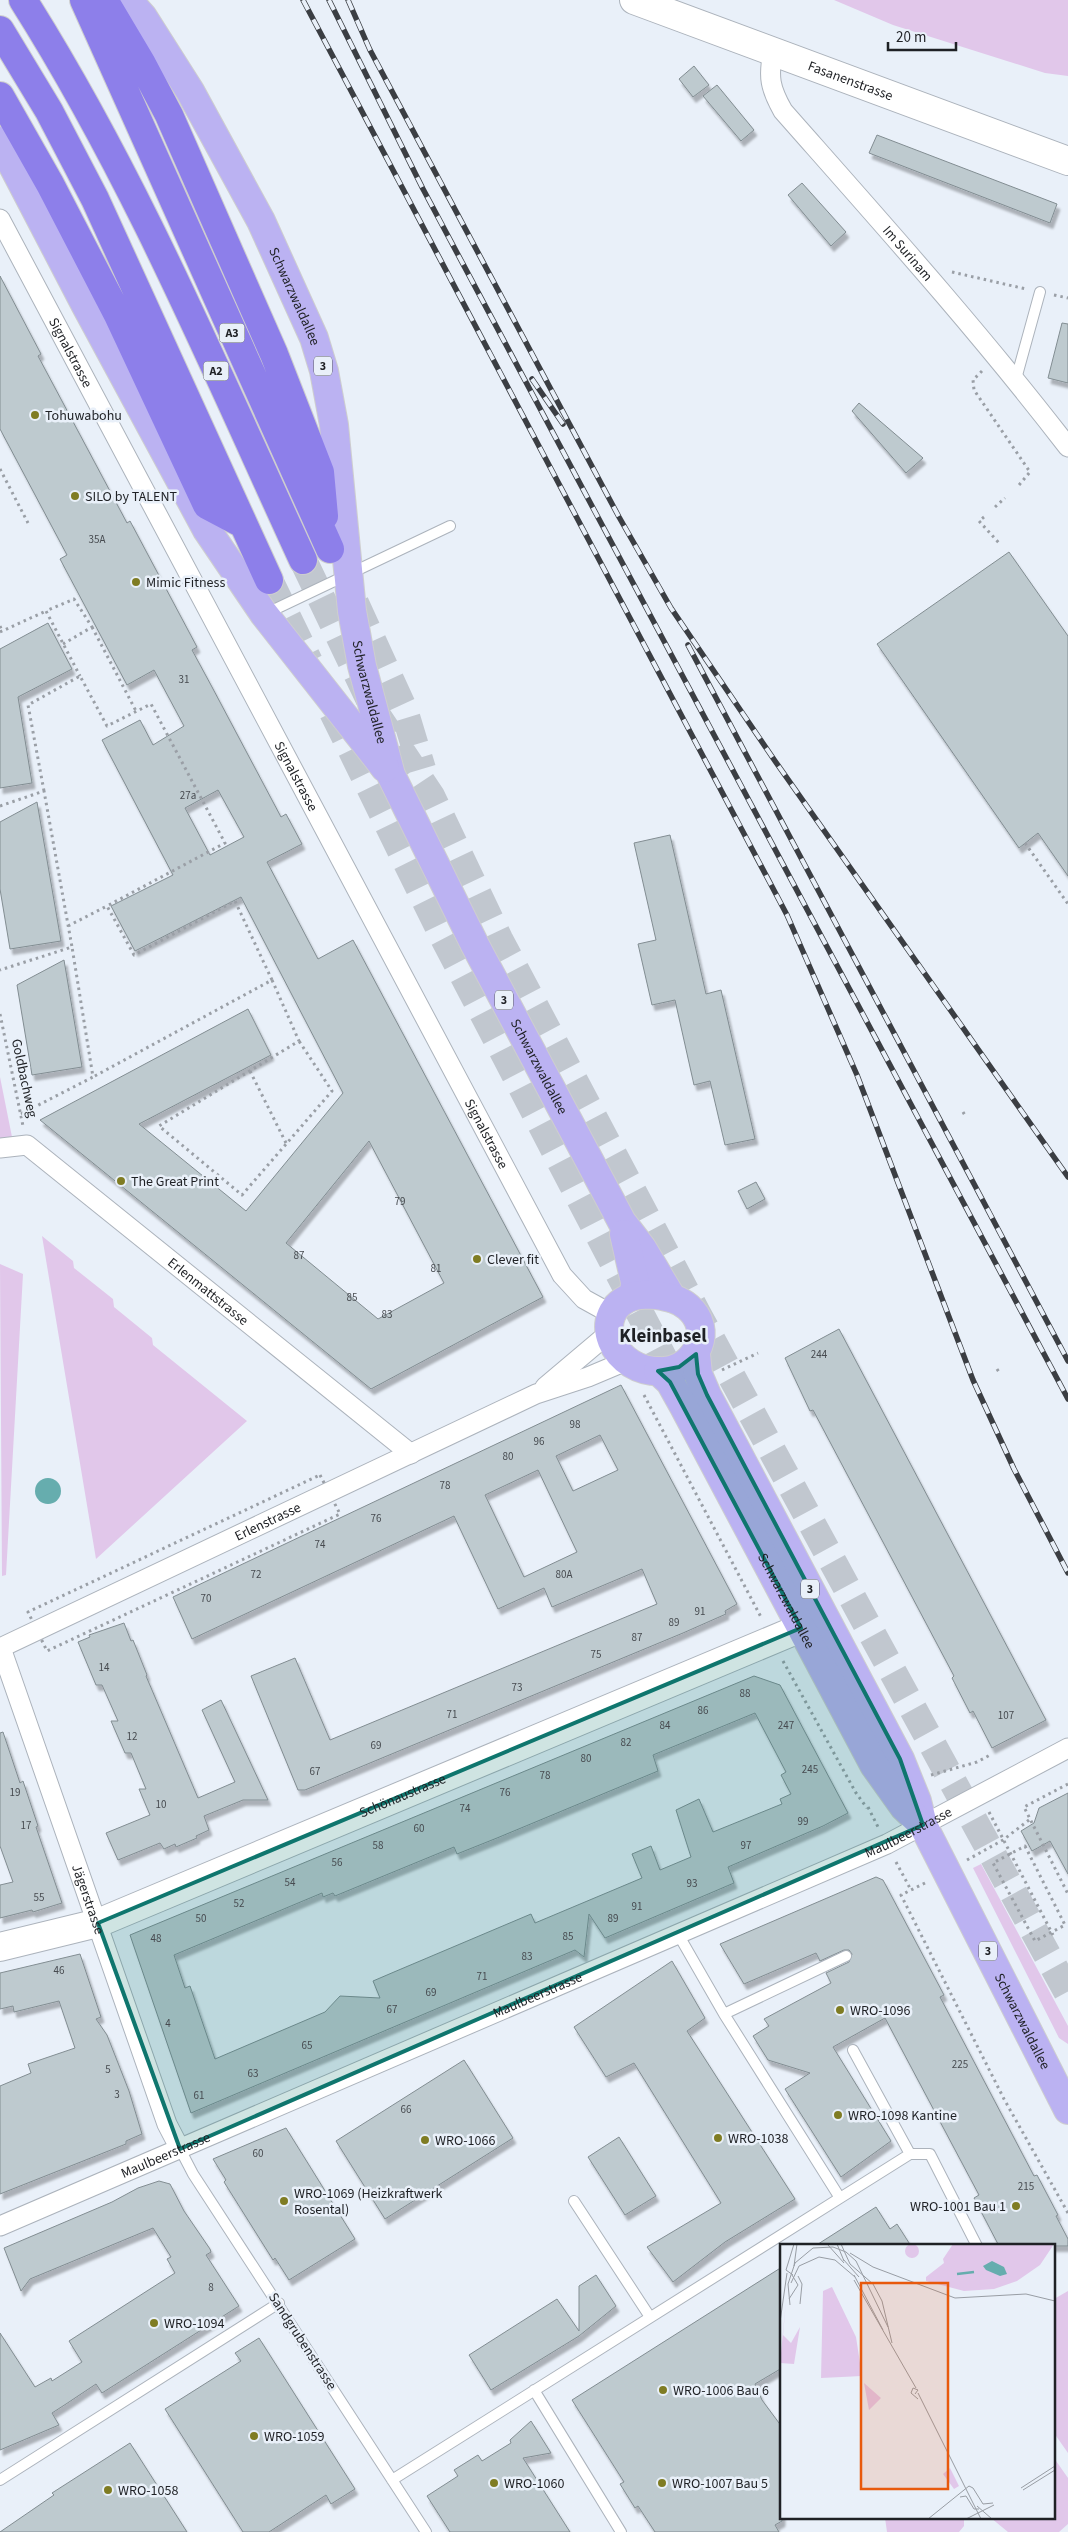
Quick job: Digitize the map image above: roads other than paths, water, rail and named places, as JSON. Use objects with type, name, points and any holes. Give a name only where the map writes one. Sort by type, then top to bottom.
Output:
[{"type":"highway","name":"A2","points":[[23,0],[72,80],[128,183],[303,560]]},
{"type":"highway","name":"A3","points":[[84,0],[328,543],[320,472],[274,354],[169,115],[104,0]]},
{"type":"highway","points":[[0,30],[49,111],[95,199],[269,580]]},
{"type":"highway","points":[[0,96],[50,184],[118,315],[207,504],[243,524]]},
{"type":"main road","name":"Schwarzwaldallee","points":[[128,0],[144,17],[190,91],[265,230],[314,338],[324,371],[334,425],[348,575],[362,666],[391,776],[475,945],[622,1222],[642,1248],[672,1298]]},
{"type":"main road","name":"Schwarzwaldallee","points":[[0,141],[187,494],[226,561],[264,614],[391,776]]},
{"type":"main road","name":"Schwarzwaldallee","points":[[622,1222],[635,1282],[634,1296]]},
{"type":"main road","name":"3","points":[[634,1296],[656,1295],[672,1298],[689,1307],[699,1322],[700,1344],[696,1354]]},
{"type":"main road","points":[[634,1296],[625,1300],[611,1324],[615,1350],[626,1361],[644,1369],[658,1371],[679,1367],[696,1354]]},
{"type":"main road","name":"Schwarzwaldallee","points":[[696,1354],[698,1374],[708,1395],[900,1759],[918,1801],[923,1825],[1055,2075],[1068,2110]]},
{"type":"main road","name":"Schwarzwaldallee","points":[[658,1371],[670,1382],[675,1390],[874,1765],[904,1807],[923,1825]]},
{"type":"street","name":"Fasanenstrasse","points":[[634,0],[674,12],[773,52],[1068,161]]},
{"type":"street","name":"Im Surinam","points":[[773,52],[769,72],[772,91],[783,110],[919,264],[1016,379],[1068,447]]},
{"type":"street","name":"Signalstrasse","points":[[0,219],[558,1268],[584,1299],[611,1324]]},
{"type":"street","name":"Erlenmattstrasse","points":[[0,1148],[27,1146],[411,1454]]},
{"type":"street","name":"Erlenstrasse","points":[[536,1394],[611,1324]]},
{"type":"street","name":"Erlenstrasse","points":[[0,1647],[536,1394],[588,1377],[626,1361]]},
{"type":"street","name":"Schönaustrasse","points":[[0,1947],[98,1923],[801,1628]]},
{"type":"street","name":"Jägerstrasse","points":[[0,1647],[167,2124],[180,2149]]},
{"type":"street","name":"Maulbeerstrasse","points":[[0,2226],[887,1844],[1068,1748]]},
{"type":"lane","points":[[1016,379],[1040,292]]},
{"type":"lane","points":[[264,614],[450,526]]},
{"type":"lane","points":[[678,1934],[724,2014],[840,2198]]},
{"type":"lane","points":[[724,2014],[846,1956]]},
{"type":"lane","points":[[853,2050],[910,2154]]},
{"type":"lane","name":"Sandgrubenstrasse","points":[[180,2149],[193,2174],[279,2303],[426,2532]]},
{"type":"lane","points":[[392,2480],[910,2154],[930,2154],[976,2244]]},
{"type":"lane","points":[[574,2201],[650,2317]]},
{"type":"lane","points":[[0,2480],[279,2303]]},
{"type":"lane","points":[[534,2390],[621,2532]]},
{"type":"water","points":[[48,1478],[57,1482],[61,1491],[57,1500],[48,1504],[39,1500],[35,1491],[39,1482]]},
{"type":"tunnel","points":[[303,560],[378,717],[431,796],[499,939],[698,1315],[1068,1993]]},
{"type":"tunnel","points":[[269,580],[309,662]]},
{"type":"tunnel","points":[[355,603],[404,710],[422,769]]},
{"type":"tunnel","points":[[333,712],[444,938],[680,1390]]},
{"type":"railway","points":[[303,0],[787,915],[857,1075],[973,1380],[1014,1469],[1068,1573]]},
{"type":"railway","points":[[329,0],[423,189],[1068,1399]]},
{"type":"railway","points":[[348,0],[370,50],[619,517],[671,608],[775,761],[1068,1177]]},
{"type":"railway","points":[[532,379],[563,424]]},
{"type":"railway","points":[[688,645],[1068,1361]]},
{"type":"place","name":"Tohuwabohu","points":[[35,415]]},
{"type":"place","name":"SILO by TALENT","points":[[75,496]]},
{"type":"place","name":"Mimic Fitness","points":[[136,582]]},
{"type":"place","name":"The Great Print","points":[[121,1181]]},
{"type":"place","name":"Clever fit","points":[[477,1259]]},
{"type":"place","name":"WRO-1096","points":[[840,2010]]},
{"type":"place","name":"WRO-1098 Kantine","points":[[838,2115]]},
{"type":"place","name":"WRO-1038","points":[[718,2138]]},
{"type":"place","name":"WRO-1066","points":[[425,2140]]},
{"type":"place","name":"WRO-1069 (Heizkraftwerk Rosental)","points":[[284,2201]]},
{"type":"place","name":"WRO-1001 Bau 1","points":[[1016,2206]]},
{"type":"place","name":"WRO-1094","points":[[154,2323]]},
{"type":"place","name":"WRO-1006 Bau 6","points":[[663,2390]]},
{"type":"place","name":"WRO-1059","points":[[254,2436]]},
{"type":"place","name":"WRO-1060","points":[[494,2483]]},
{"type":"place","name":"WRO-1007 Bau 5","points":[[662,2483]]},
{"type":"place","name":"WRO-1058","points":[[108,2490]]},
{"type":"district","name":"Kleinbasel","points":[[663,1335]]}]
